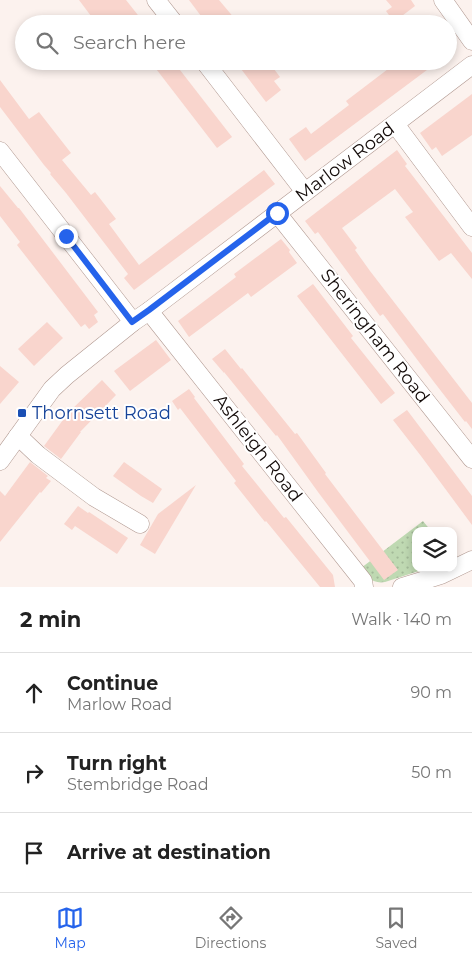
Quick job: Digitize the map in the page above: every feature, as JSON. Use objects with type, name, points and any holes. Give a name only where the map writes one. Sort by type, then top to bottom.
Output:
[{"type":"street","points":[[156,0],[168,15]]},
{"type":"street","points":[[443,0],[454,15]]},
{"type":"street","points":[[457,20],[472,41]]},
{"type":"street","name":"Marlow Road","points":[[0,461],[10,439],[67,374],[132,322],[472,65]]},
{"type":"street","points":[[211,70],[305,192]]},
{"type":"street","points":[[395,124],[472,227]]},
{"type":"street","points":[[0,151],[132,322]]},
{"type":"street","name":"Sheringham Road","points":[[277,213],[472,459]]},
{"type":"street","name":"Ashleigh Road","points":[[149,310],[363,581],[364,587]]},
{"type":"street","points":[[10,439],[38,455],[94,497],[140,524]]},
{"type":"street","points":[[402,587],[441,575],[472,560]]},
{"type":"green space","points":[[423,521],[428,527],[415,527]]},
{"type":"green space","points":[[412,529],[412,572],[416,572],[385,582],[377,582],[369,577],[361,568]]},
{"type":"building","points":[[79,0],[126,0],[138,15],[90,15]]},
{"type":"building","points":[[189,0],[219,0],[232,15],[200,15]]},
{"type":"building","points":[[386,0],[411,0],[415,6],[403,15],[389,15],[386,11],[392,7]]},
{"type":"building","points":[[157,70],[180,70],[232,137],[217,148]]},
{"type":"building","points":[[242,70],[275,70],[280,77],[274,81],[281,90],[266,102]]},
{"type":"building","points":[[387,70],[427,70],[305,161],[289,139],[306,127],[311,134],[349,105],[346,101]]},
{"type":"building","points":[[0,80],[29,119],[39,112],[71,153],[62,160],[91,195],[95,192],[116,219],[109,224],[139,265],[264,170],[275,184],[134,290],[124,278],[128,274],[0,107]]},
{"type":"building","points":[[472,94],[472,135],[442,156],[436,147],[432,150],[420,133]]},
{"type":"building","points":[[397,150],[407,164],[405,166],[472,253],[472,279],[451,253],[439,261],[405,217],[413,212],[395,189],[342,228],[357,248],[355,250],[370,271],[472,403],[472,429],[383,314],[380,316],[318,232],[315,234],[305,221]]},
{"type":"building","points":[[0,186],[98,312],[94,315],[98,322],[89,329],[85,324],[81,327],[17,245],[20,242],[0,216]]},
{"type":"building","points":[[281,239],[297,263],[251,297],[248,293],[189,337],[178,321],[236,277],[234,274]]},
{"type":"building","points":[[313,284],[353,336],[351,338],[395,393],[381,404],[297,296]]},
{"type":"building","points":[[47,322],[63,338],[34,366],[18,349]]},
{"type":"building","points":[[156,340],[171,360],[130,391],[114,371]]},
{"type":"building","points":[[225,349],[295,434],[297,433],[325,474],[398,570],[384,580],[277,435],[212,359]]},
{"type":"building","points":[[0,366],[19,382],[0,404]]},
{"type":"building","points":[[102,380],[116,395],[80,432],[61,459],[44,446],[68,413]]},
{"type":"building","points":[[189,389],[244,464],[242,466],[333,575],[335,587],[320,587],[234,483],[236,481],[180,408],[178,410],[172,401]]},
{"type":"building","points":[[407,410],[472,496],[472,525],[393,420]]},
{"type":"building","points":[[30,462],[48,476],[46,478],[51,481],[0,542],[0,491],[5,496]]},
{"type":"building","points":[[124,462],[162,489],[153,503],[113,476]]},
{"type":"building","points":[[196,485],[155,554],[140,545],[158,514]]},
{"type":"building","points":[[78,506],[128,538],[117,554],[75,526],[72,530],[64,524]]},
{"type":"place","name":"Thornsett Road","points":[[22,413]]},
{"type":"route","points":[[66,236],[132,322],[277,213]]}]
